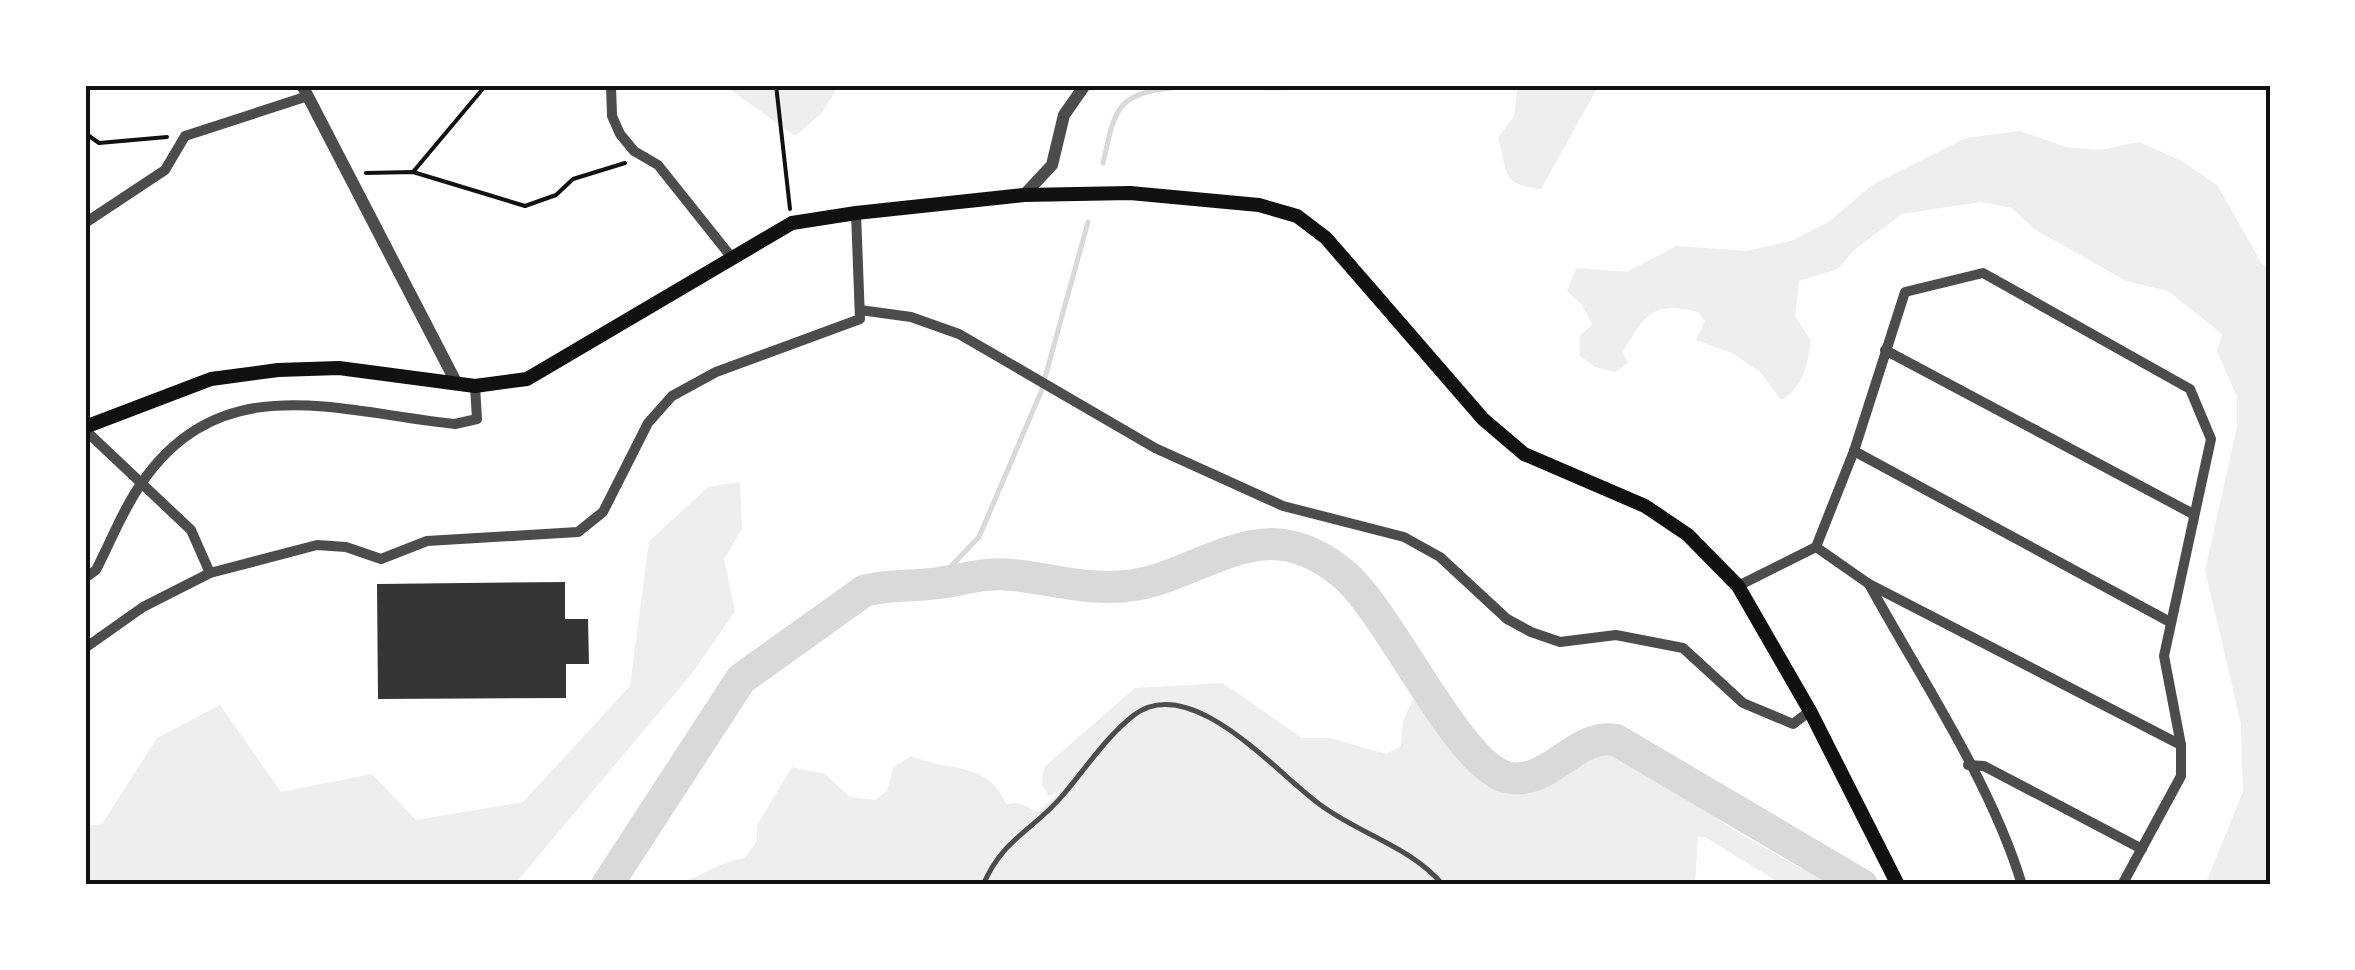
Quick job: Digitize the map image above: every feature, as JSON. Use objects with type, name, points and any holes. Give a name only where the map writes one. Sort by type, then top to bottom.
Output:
[{"type":"main road","points":[[85,429],[212,379],[278,370],[339,368],[475,386],[526,380],[792,224],[1024,194],[1130,194],[1260,205],[1298,216],[1326,238],[1483,419],[1524,454],[1645,506],[1688,535],[1738,586],[1810,712],[1898,885]]},
{"type":"street","points":[[611,85],[612,116],[620,134],[634,151],[658,164],[733,259]]},
{"type":"street","points":[[1024,194],[1052,165],[1064,116],[1085,85]]},
{"type":"street","points":[[85,223],[166,170],[184,136],[305,90],[457,384]]},
{"type":"street","points":[[85,648],[144,608],[210,573],[317,544],[381,559],[427,541],[578,532],[603,512],[648,423],[672,396],[716,372],[860,319],[856,213]]},
{"type":"street","points":[[1738,586],[1816,546],[1854,451],[1904,292],[1983,273],[2190,388],[2211,438],[2164,656],[2181,746],[2181,776],[2122,885]]},
{"type":"street","points":[[860,310],[911,317],[959,334],[1205,474],[1283,506],[1404,537],[1440,557],[1507,619],[1530,632],[1560,642],[1616,635],[1684,648],[1742,703],[1793,724],[1810,712]]},
{"type":"street","points":[[1886,350],[2192,514]]},
{"type":"street","points":[[85,578],[96,570],[142,482],[179,438],[239,408],[298,403],[455,424],[477,418],[475,386]]},
{"type":"street","points":[[85,429],[191,530],[210,573]]},
{"type":"street","points":[[1854,451],[2170,622]]},
{"type":"street","points":[[1816,546],[1869,584],[2181,746]]},
{"type":"street","points":[[1869,584],[1968,765],[2012,853],[2022,885]]},
{"type":"street","points":[[1968,765],[1984,766],[2142,848]]},
{"type":"lane","points":[[983,885],[1000,850],[1052,808],[1108,739],[1138,712],[1159,706],[1178,706],[1210,717],[1322,806],[1416,859],[1443,885]]},
{"type":"path","points":[[413,172],[486,85]]},
{"type":"path","points":[[776,85],[792,224]]},
{"type":"path","points":[[85,133],[99,143],[184,136]]},
{"type":"path","points":[[346,171],[384,176],[413,172],[525,206],[556,196],[573,179],[628,162]]},
{"type":"shaded area","points":[[724,85],[839,85],[821,114],[795,136]]},
{"type":"shaded area","points":[[1522,85],[1599,85],[1541,189],[1511,179],[1498,138],[1514,116],[1517,91]]},
{"type":"shaded area","points":[[2020,131],[2066,147],[2100,150],[2139,142],[2180,160],[2217,185],[2262,264],[2270,270],[2270,885],[2205,885],[2243,792],[2241,724],[2205,570],[2237,427],[2237,397],[2217,351],[2222,334],[2168,291],[2126,281],[2034,229],[2012,208],[1980,202],[1902,214],[1854,250],[1838,269],[1799,281],[1795,316],[1811,341],[1800,382],[1781,400],[1761,373],[1734,354],[1696,340],[1705,321],[1698,312],[1671,308],[1652,313],[1623,352],[1628,363],[1615,372],[1595,367],[1580,356],[1580,336],[1592,324],[1582,305],[1567,291],[1576,268],[1627,272],[1676,246],[1747,251],[1791,241],[1830,221],[1872,185],[1966,138]]},
{"type":"shaded area","points":[[740,482],[742,529],[724,559],[735,611],[693,672],[514,885],[85,885],[85,826],[102,824],[157,738],[220,705],[281,792],[372,774],[416,820],[523,802],[630,686],[649,541],[708,487]]},
{"type":"shaded area","points":[[1223,683],[1302,738],[1330,738],[1386,754],[1401,746],[1403,721],[1414,697],[1424,699],[1479,763],[1513,781],[1532,780],[1584,748],[1607,742],[1611,755],[1678,791],[1735,831],[1800,868],[1819,874],[1828,885],[1783,885],[1705,837],[1698,837],[1695,885],[673,885],[745,858],[757,841],[757,825],[792,767],[825,774],[850,797],[875,800],[887,791],[893,768],[911,756],[978,774],[999,790],[1006,804],[1019,803],[1038,812],[1060,791],[1049,796],[1042,785],[1044,767],[1135,688]]},
{"type":"building","points":[[565,582],[565,619],[588,619],[589,664],[566,664],[566,698],[378,699],[377,584]]},
{"type":"waterway","points":[[1103,163],[1115,118],[1123,105],[1138,95],[1184,87],[1312,85]]},
{"type":"waterway","points":[[934,584],[979,537],[1041,392],[1088,222]]},
{"type":"waterway","points":[[607,885],[741,679],[864,591],[994,574],[1119,587],[1168,576],[1236,550],[1271,544],[1308,552],[1341,572],[1359,590],[1444,715],[1486,766],[1506,777],[1521,778],[1536,775],[1588,744],[1616,740],[1862,885]]}]
